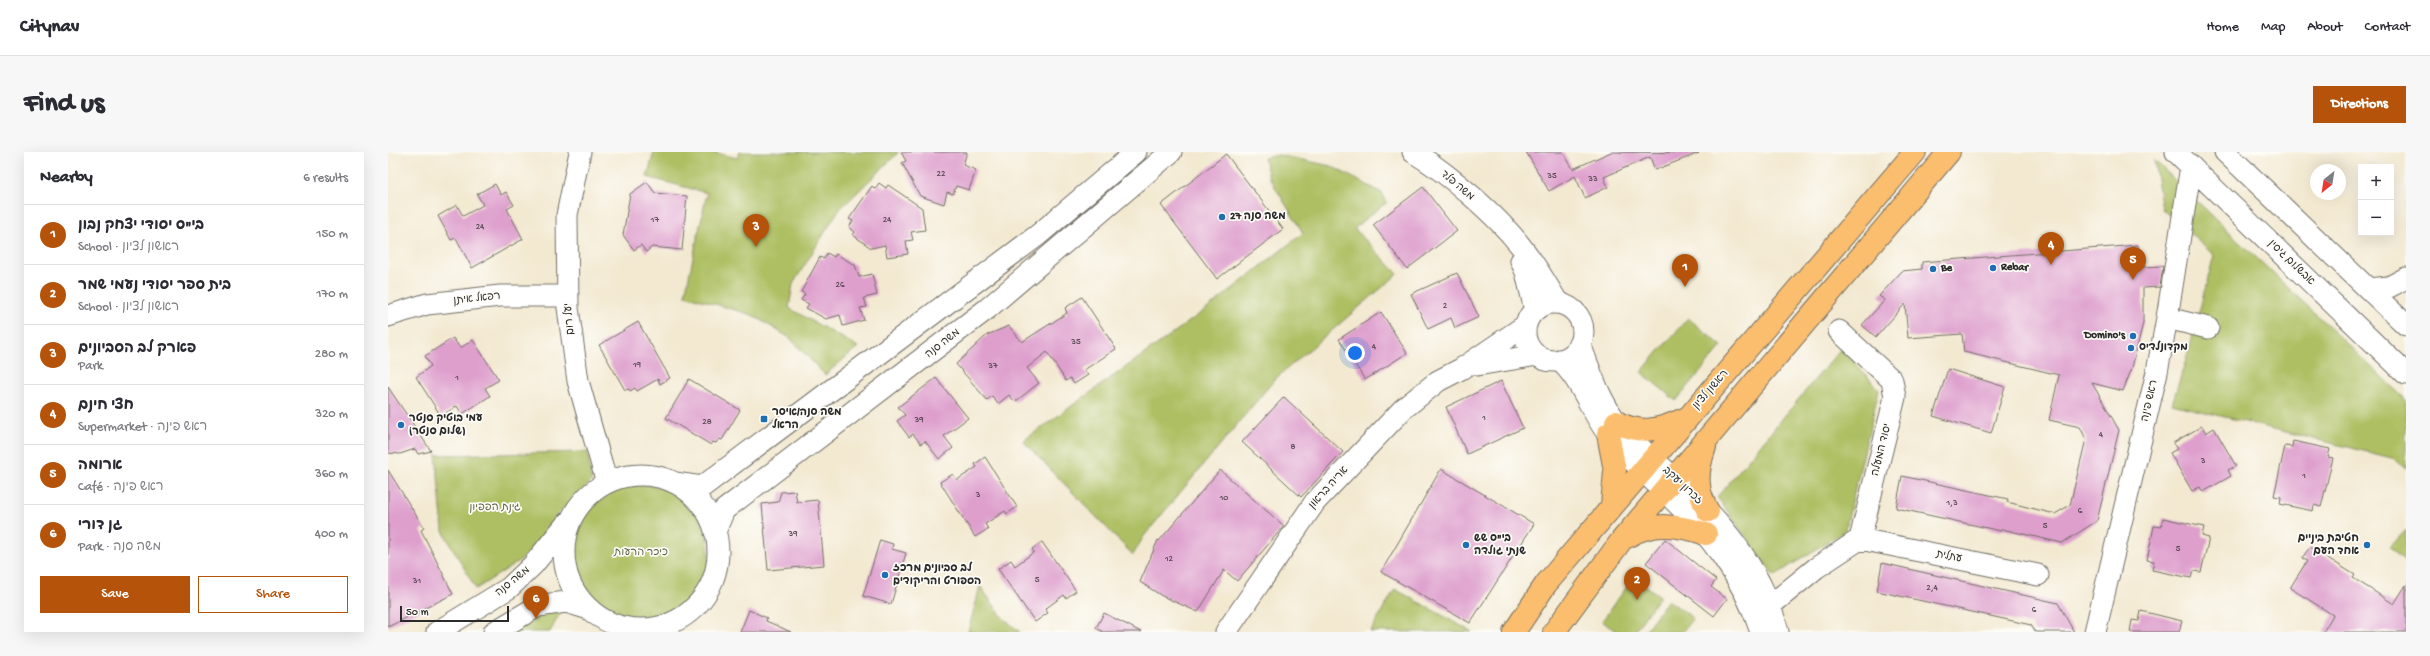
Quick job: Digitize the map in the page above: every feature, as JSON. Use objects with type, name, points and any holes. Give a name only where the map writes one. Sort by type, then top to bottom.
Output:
[{"type":"main road","name":"ראשון לציון","points":[[1514,632],[1546,584],[1914,152]]},
{"type":"main road","points":[[1554,632],[1622,541],[1949,152]]},
{"type":"main road","points":[[1612,506],[1615,471],[1612,428],[1648,431],[1668,426],[1687,417]]},
{"type":"main road","points":[[1708,511],[1701,500],[1698,479],[1701,459],[1709,438]]},
{"type":"main road","points":[[1622,541],[1637,531],[1656,526],[1679,527],[1706,534]]},
{"type":"street","name":"יעל רום","points":[[580,152],[567,215],[568,296],[578,381],[607,483]]},
{"type":"street","points":[[607,483],[638,476],[657,477],[675,483],[702,487],[1038,235],[1136,152]]},
{"type":"street","name":"משה סנה","points":[[715,532],[724,510],[987,309],[1171,152]]},
{"type":"street","name":"משה פלד","points":[[1413,152],[1457,185],[1500,223],[1523,248],[1558,303]]},
{"type":"street","points":[[2225,152],[2405,324]]},
{"type":"street","name":"ראש פינה","points":[[2095,632],[2167,318],[2183,159]]},
{"type":"street","name":"אבשלום גיסין","points":[[2183,159],[2406,374]]},
{"type":"street","name":"משה פלד","points":[[1500,223],[1526,272],[1531,318]]},
{"type":"street","points":[[2368,289],[2389,287],[2406,278]]},
{"type":"street","name":"רפאל איתן","points":[[388,316],[427,304],[500,296],[568,296]]},
{"type":"street","points":[[2405,324],[2404,306],[2406,302]]},
{"type":"street","points":[[1548,303],[1558,303],[1566,306],[1579,318],[1582,326],[1580,344],[1568,357],[1559,360],[1549,360],[1537,355],[1527,342],[1531,318],[1548,303]]},
{"type":"street","name":"אריה בראון","points":[[1226,632],[1315,502],[1403,409],[1438,381],[1460,369],[1531,318]]},
{"type":"street","points":[[2167,318],[2208,328]]},
{"type":"street","name":"יסוד המעלה","points":[[1839,331],[1892,380],[1895,397],[1860,539]]},
{"type":"street","name":"זכרון יעקב","points":[[1580,344],[1612,428]]},
{"type":"street","name":"אריה בראון","points":[[1460,369],[1494,360],[1537,355]]},
{"type":"street","name":"זכרון יעקב","points":[[1559,360],[1578,380],[1592,411],[1612,428],[1647,465],[1670,485],[1708,511],[1738,547],[1778,632]]},
{"type":"street","name":"משה סנה","points":[[437,632],[509,588],[533,565],[588,496],[607,483]]},
{"type":"street","points":[[573,515],[565,536],[564,558],[569,581],[577,596],[589,609],[608,622],[629,629],[653,630],[677,621],[698,605],[712,583],[718,558],[715,532],[709,516],[700,503],[675,483]]},
{"type":"street","name":"זכרון יעקב","points":[[1670,485],[1730,565],[1762,599],[1761,632]]},
{"type":"street","points":[[1762,599],[1816,568],[1860,539]]},
{"type":"street","name":"עתלית","points":[[1860,539],[2038,575]]},
{"type":"street","points":[[494,632],[538,606],[566,602],[589,609]]},
{"type":"green space","points":[[654,152],[713,152],[737,158],[740,152],[899,152],[838,211],[793,284],[789,308],[858,347],[825,375],[790,338],[752,315],[685,295],[707,193],[647,177]]},
{"type":"green space","points":[[1279,155],[1331,166],[1382,193],[1387,202],[1354,228],[1398,274],[1275,379],[1144,536],[1133,555],[1023,441],[1208,308],[1303,233],[1269,177],[1264,158]]},
{"type":"green space","points":[[2154,160],[2406,400],[2406,469],[2392,458],[2172,404],[2189,350],[2214,255],[2162,209]]},
{"type":"green space","points":[[1688,318],[1722,346],[1676,401],[1641,372]]},
{"type":"green space","points":[[1842,347],[1879,390],[1845,531],[1774,576],[1717,497]]},
{"type":"green space","name":"גינת הפפיון","points":[[588,452],[591,482],[556,516],[527,556],[476,589],[443,531],[436,455]]},
{"type":"green space","name":"כיכר הרעות","points":[[641,485],[661,488],[673,493],[689,505],[701,521],[706,533],[709,553],[706,573],[701,585],[689,601],[673,613],[661,618],[641,621],[621,618],[609,613],[593,601],[581,585],[576,573],[573,553],[576,533],[581,521],[593,505],[609,493],[621,488]]},
{"type":"green space","points":[[2406,530],[2406,562],[2390,547]]},
{"type":"green space","points":[[1634,577],[1660,596],[1634,632],[1617,632],[1602,621]]},
{"type":"green space","points":[[980,586],[1004,619],[1020,632],[968,632]]},
{"type":"green space","points":[[1395,589],[1472,632],[1370,632]]},
{"type":"green space","points":[[1668,600],[1693,618],[1682,632],[1644,632]]},
{"type":"green space","points":[[566,602],[550,632],[494,632]]},
{"type":"building","points":[[901,152],[967,152],[963,165],[976,170],[969,190],[956,186],[953,194],[947,192],[944,204],[920,196],[902,163],[906,161]]},
{"type":"building","points":[[1526,152],[1563,152],[1573,169],[1611,152],[1699,153],[1655,170],[1650,157],[1604,177],[1608,187],[1585,198],[1575,176],[1549,191]]},
{"type":"building","name":"משה סנה 27","points":[[1226,154],[1283,229],[1217,279],[1161,205]]},
{"type":"building","points":[[647,182],[655,193],[687,196],[682,250],[652,247],[646,252],[641,245],[634,250],[623,235],[630,194]]},
{"type":"building","points":[[879,183],[886,188],[888,185],[922,208],[925,230],[911,232],[913,240],[906,241],[908,254],[887,257],[885,245],[871,248],[853,235],[855,232],[849,227],[853,221],[849,219],[872,186],[875,189]]},
{"type":"building","points":[[495,184],[501,195],[506,192],[514,205],[507,209],[523,239],[472,268],[456,238],[451,240],[438,216],[457,205],[463,216],[483,205],[477,194]]},
{"type":"building","points":[[1423,187],[1457,231],[1407,269],[1373,225]]},
{"type":"building","points":[[2138,245],[2142,267],[2163,266],[2160,287],[2143,288],[2143,323],[2132,368],[2123,391],[2092,383],[2119,430],[2097,521],[2062,543],[2002,529],[2001,531],[1896,508],[1902,476],[2008,499],[2007,502],[2055,514],[2070,505],[2086,439],[2080,427],[2049,420],[2059,375],[1964,352],[1962,334],[1908,338],[1905,304],[1876,337],[1862,325],[1885,300],[1879,296],[1902,271],[1922,269],[1922,262]]},
{"type":"building","points":[[827,253],[834,257],[836,254],[855,265],[859,277],[872,274],[877,295],[864,298],[867,307],[860,308],[864,320],[843,326],[840,315],[826,319],[806,308],[809,304],[801,300],[805,294],[801,292],[820,257],[824,259]]},
{"type":"building","points":[[1457,273],[1479,317],[1455,328],[1451,318],[1428,329],[1411,294]]},
{"type":"building","points":[[1082,297],[1116,349],[1084,370],[1088,375],[1074,384],[1070,378],[1066,381],[1047,352],[1027,368],[1039,383],[1015,402],[1009,395],[998,404],[992,396],[987,400],[956,364],[987,335],[1009,326],[1022,342],[1067,313],[1065,308]]},
{"type":"building","points":[[1381,312],[1407,353],[1365,380],[1339,339]]},
{"type":"building","points":[[638,322],[670,378],[660,384],[658,379],[637,391],[635,388],[630,391],[629,389],[625,390],[599,345]]},
{"type":"building","points":[[453,338],[460,348],[473,340],[499,380],[485,388],[490,396],[462,414],[457,406],[441,416],[416,377],[431,366],[425,356]]},
{"type":"building","points":[[1948,369],[2005,387],[1991,433],[1933,416]]},
{"type":"building","points":[[936,378],[968,418],[944,436],[953,448],[939,459],[925,441],[921,444],[913,434],[909,437],[897,421],[905,415],[898,407]]},
{"type":"building","points":[[689,379],[740,410],[722,440],[719,439],[716,443],[713,442],[711,445],[666,418]]},
{"type":"building","points":[[1501,381],[1523,428],[1467,454],[1446,407]]},
{"type":"building","name":"עמי בוטיק סנטר (שלום סנטר)","points":[[388,387],[431,451],[418,454],[415,449],[400,454],[388,453]]},
{"type":"building","points":[[1284,397],[1343,452],[1301,497],[1242,442]]},
{"type":"building","points":[[2202,426],[2206,433],[2214,428],[2236,466],[2228,470],[2231,476],[2203,492],[2200,487],[2192,491],[2170,453],[2177,449],[2173,443]]},
{"type":"building","points":[[2293,441],[2330,449],[2328,457],[2333,458],[2321,507],[2314,505],[2313,511],[2280,504],[2281,497],[2274,496],[2285,446],[2292,447]]},
{"type":"building","points":[[985,457],[1017,507],[1007,514],[1005,511],[985,524],[988,529],[975,537],[940,482],[953,474],[957,480],[977,467],[975,464]]},
{"type":"building","points":[[1441,469],[1534,524],[1470,623],[1381,572]]},
{"type":"building","points":[[388,470],[424,528],[421,530],[453,594],[388,627]]},
{"type":"building","points":[[1220,470],[1284,526],[1237,581],[1224,570],[1198,612],[1162,596],[1140,582],[1158,540],[1159,541]]},
{"type":"building","points":[[795,491],[797,502],[818,500],[824,565],[768,570],[762,504],[778,502],[781,492]]},
{"type":"building","points":[[2163,518],[2204,527],[2202,536],[2209,538],[2201,572],[2193,571],[2191,578],[2152,570],[2154,561],[2147,560],[2154,526],[2161,527]]},
{"type":"building","points":[[1665,539],[1716,580],[1711,587],[1727,599],[1714,616],[1646,563]]},
{"type":"building","name":"לב סביונים מרכז הספורט והריקודים","points":[[880,540],[893,544],[892,549],[906,553],[891,604],[863,596]]},
{"type":"building","points":[[1042,542],[1076,591],[1066,598],[1064,595],[1045,609],[1048,613],[1035,622],[998,569],[1011,560],[1015,566],[1034,552],[1032,549]]},
{"type":"building","points":[[2310,547],[2355,575],[2353,578],[2394,604],[2406,585],[2406,632],[2323,632],[2333,615],[2290,588],[2307,561],[2302,558]]},
{"type":"building","points":[[1882,563],[2058,603],[2074,632],[2035,632],[2031,625],[1877,591]]},
{"type":"building","points":[[749,610],[767,618],[766,621],[791,632],[740,632]]},
{"type":"building","points":[[2141,611],[2182,621],[2179,632],[2130,632],[2132,620],[2139,621]]},
{"type":"building","points":[[1104,613],[1141,632],[1103,632],[1096,628]]},
{"type":"place","name":"משה סנה 27","points":[[1222,217]]},
{"type":"place","name":"פארק לב הסביונים","points":[[756,247]]},
{"type":"place","name":"חצי חינם","points":[[2051,265]]},
{"type":"place","name":"Rebar","points":[[1993,268]]},
{"type":"place","name":"Be","points":[[1933,269]]},
{"type":"place","name":"ארומה","points":[[2133,280]]},
{"type":"place","name":"בי\"ס יסודי יצחק נבון","points":[[1685,287]]},
{"type":"place","name":"Domino's","points":[[2133,336]]},
{"type":"place","name":"מקדונלד'ס","points":[[2131,348]]},
{"type":"place","name":"משה סנה/איסר הראל","points":[[764,419]]},
{"type":"place","name":"עמי בוטיק סנטר (שלום סנטר)","points":[[401,425]]},
{"type":"place","name":"בי\"ס שש שנתי גולדה","points":[[1466,545]]},
{"type":"place","name":"חטיבת ביניים אחד העם","points":[[2367,545]]},
{"type":"place","name":"לב סביונים מרכז הספורט והריקודים","points":[[885,575]]},
{"type":"place","name":"בית ספר יסודי נעמי שמר","points":[[1637,600]]},
{"type":"place","name":"גן דורי","points":[[536,619]]}]
